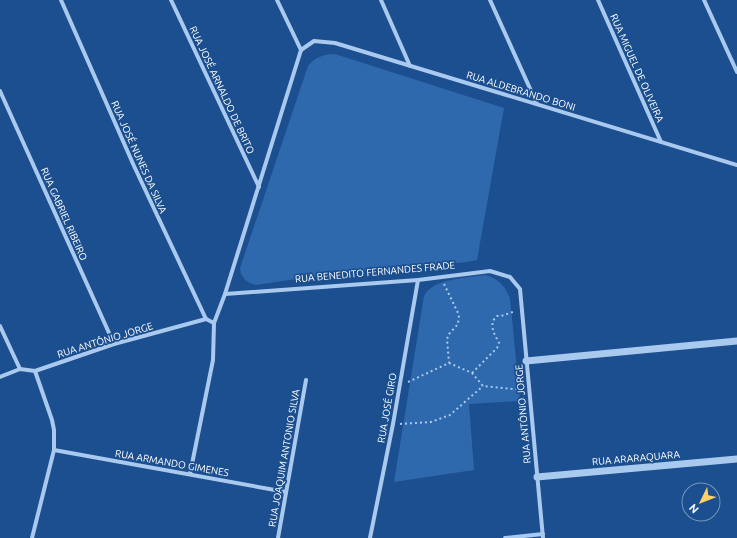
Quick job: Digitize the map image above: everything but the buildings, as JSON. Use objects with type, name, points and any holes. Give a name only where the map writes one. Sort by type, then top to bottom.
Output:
[{"type":"street","name":"RUA JOSÉ NUNES DA SILVA","points":[[61,0],[134,166],[206,319]]},
{"type":"street","name":"RUA JOSÉ ARNALDO DE BRITO","points":[[170,0],[259,187]]},
{"type":"street","points":[[190,474],[213,360],[214,323],[226,294],[301,50],[277,0]]},
{"type":"street","points":[[381,0],[410,66]]},
{"type":"street","points":[[490,0],[537,104]]},
{"type":"street","name":"RUA MIGUEL DE OLIVEIRA","points":[[598,0],[661,142]]},
{"type":"street","points":[[704,0],[737,72]]},
{"type":"street","name":"RUA ALDEBRANDO BONI","points":[[301,50],[314,41],[335,43],[737,165]]},
{"type":"street","name":"RUA GABRIEL RIBEIRO","points":[[0,91],[114,344]]},
{"type":"street","name":"RUA BENEDITO FERNANDES FRADE","points":[[226,294],[418,280],[490,271],[510,276],[520,289]]},
{"type":"street","name":"RUA JOSÉ GIRO","points":[[370,538],[393,424],[418,280]]},
{"type":"street","name":"RUA ANTÔNIO JORGE","points":[[520,289],[543,536]]},
{"type":"street","points":[[206,319],[214,323]]},
{"type":"street","name":"RUA ANTÔNIO JORGE","points":[[0,377],[20,369],[35,371],[114,344],[206,319]]},
{"type":"street","points":[[0,326],[20,369]]},
{"type":"street","points":[[526,361],[737,340]]},
{"type":"street","points":[[32,538],[54,450],[54,430],[51,415],[35,371]]},
{"type":"street","name":"RUA JOAQUIM ANTONIO SILVA","points":[[278,538],[306,380]]},
{"type":"street","name":"RUA ARMANDO GIMENES","points":[[54,450],[286,492]]},
{"type":"street","name":"RUA ARARAQUARA","points":[[537,477],[737,459]]},
{"type":"street","points":[[505,538],[543,536]]},
{"type":"path","points":[[440,278],[460,315],[458,324],[449,334],[447,339],[449,363]]},
{"type":"path","points":[[472,373],[497,348],[499,343],[492,329],[494,319],[497,316],[521,310]]},
{"type":"path","points":[[399,386],[449,363],[472,373],[483,386],[529,391]]},
{"type":"path","points":[[393,424],[431,422],[450,416],[483,386]]},
{"type":"shaded area","points":[[335,54],[504,108],[477,260],[309,277],[256,285],[245,280],[241,274],[240,268],[308,66],[320,57]]},
{"type":"shaded area","points":[[485,275],[494,278],[500,283],[510,298],[520,401],[469,404],[474,470],[394,482],[424,296],[428,290],[443,282]]}]
